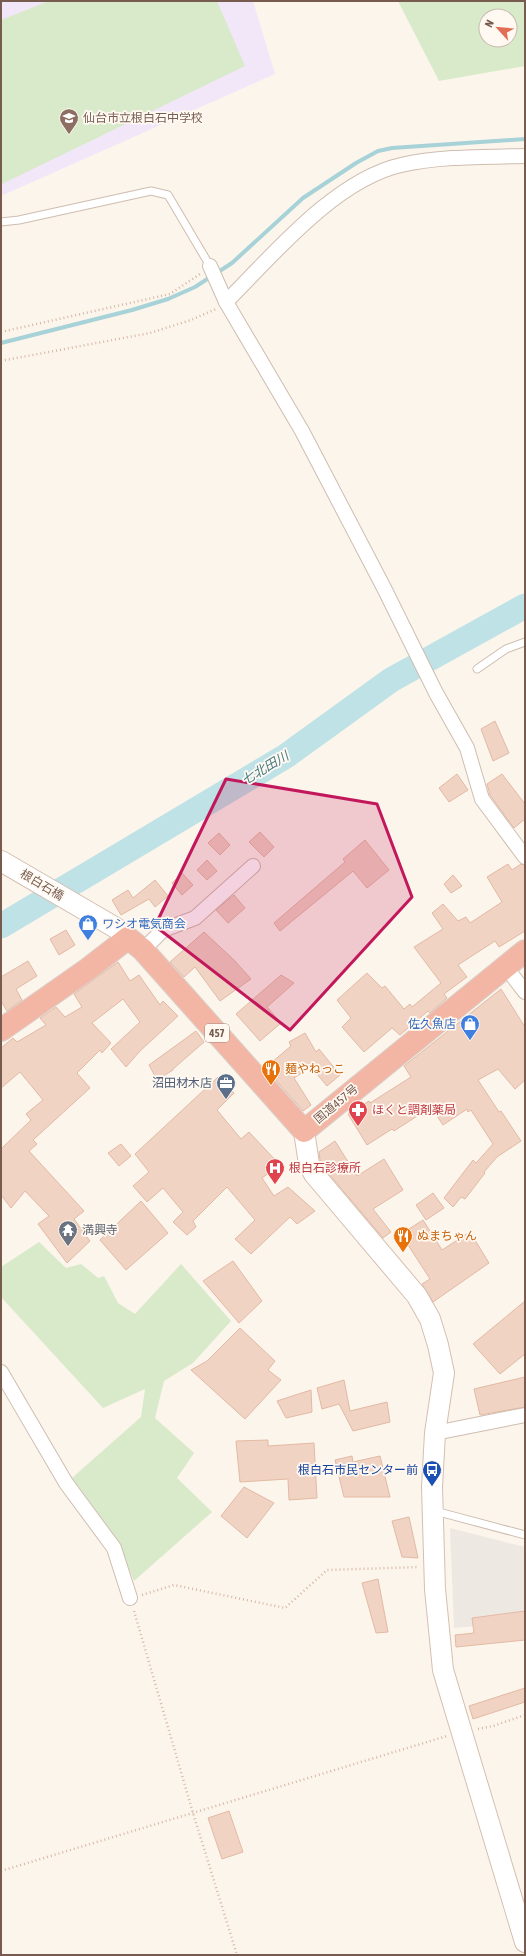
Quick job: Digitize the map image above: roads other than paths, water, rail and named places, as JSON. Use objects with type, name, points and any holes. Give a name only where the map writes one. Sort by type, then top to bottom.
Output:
[{"type":"highway","points":[[1,1030],[88,969],[136,944]]},
{"type":"highway","name":"国道457号","points":[[136,944],[304,1131],[525,951]]},
{"type":"street","points":[[224,298],[337,195],[368,177],[400,165],[443,159],[525,156]]},
{"type":"street","points":[[211,269],[224,298],[302,431],[384,588],[436,693],[467,748],[482,799],[525,856]]},
{"type":"street","name":"根白石橋","points":[[1,860],[83,909],[136,944]]},
{"type":"street","points":[[136,944],[163,930],[195,918],[254,866]]},
{"type":"street","points":[[505,966],[525,992]]},
{"type":"street","points":[[304,1131],[309,1164],[314,1174],[417,1296],[430,1319],[438,1345],[444,1373],[435,1433],[432,1511],[435,1589],[443,1670],[525,1942]]},
{"type":"street","points":[[1,1372],[66,1483],[114,1548],[130,1598]]},
{"type":"street","points":[[435,1433],[525,1415]]},
{"type":"lane","points":[[1,222],[19,220],[151,191],[168,195],[211,269]]},
{"type":"lane","points":[[477,669],[506,649],[525,642]]},
{"type":"lane","points":[[432,1511],[525,1535]]},
{"type":"waterway","points":[[1,343],[132,310],[168,299],[195,287],[232,263],[303,198],[356,163],[378,151],[392,148],[525,139]]},
{"type":"waterway","name":"七北田川","points":[[1,926],[286,756],[391,680],[525,606]]},
{"type":"place","name":"仙台市立根白石中学校","points":[[69,135]]},
{"type":"place","name":"ワシオ電気商会","points":[[88,941]]},
{"type":"place","name":"佐久魚店","points":[[470,1041]]},
{"type":"place","name":"麺やねっこ","points":[[271,1086]]},
{"type":"place","name":"沼田材木店","points":[[226,1100]]},
{"type":"place","name":"ほくと調剤薬局","points":[[358,1127]]},
{"type":"place","name":"根白石診療所","points":[[275,1185]]},
{"type":"place","name":"満興寺","points":[[68,1247]]},
{"type":"place","name":"ぬまちゃん","points":[[403,1253]]},
{"type":"place","name":"根白石市民センター前","points":[[432,1487]]}]
